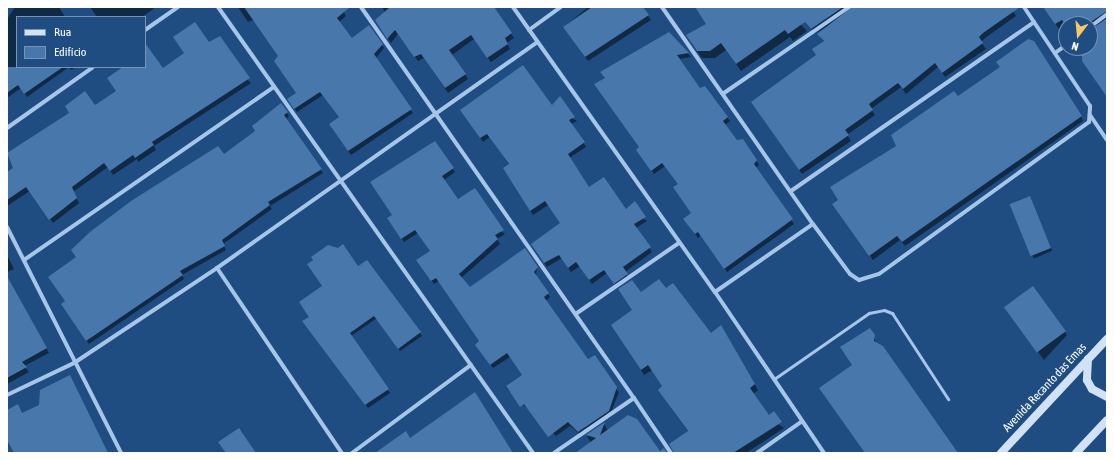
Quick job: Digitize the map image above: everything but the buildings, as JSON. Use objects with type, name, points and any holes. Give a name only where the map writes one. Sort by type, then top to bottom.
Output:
[{"type":"main road","name":"Avenida Recanto das Emas","points":[[1001,453],[1107,339]]},
{"type":"main road","points":[[1088,359],[1087,380],[1092,389],[1107,397]]},
{"type":"main road","points":[[1076,453],[1107,420]]},
{"type":"street","points":[[146,29],[178,7]]},
{"type":"street","points":[[218,7],[533,453]]},
{"type":"street","points":[[361,7],[577,313],[671,453]]},
{"type":"street","points":[[512,7],[715,292],[774,379],[801,422],[824,453]]},
{"type":"street","points":[[529,30],[561,7]]},
{"type":"street","points":[[662,7],[724,93],[813,224],[850,274],[858,280],[869,280],[1077,134],[1090,115]]},
{"type":"street","points":[[724,93],[848,7]]},
{"type":"street","points":[[1024,7],[1090,106],[1090,115],[1107,140]]},
{"type":"street","points":[[1098,21],[1107,14]]},
{"type":"street","points":[[791,191],[1034,22]]},
{"type":"street","points":[[7,395],[74,363],[217,268],[537,42]]},
{"type":"street","points":[[7,128],[92,68]]},
{"type":"street","points":[[24,260],[274,87]]},
{"type":"street","points":[[715,292],[813,224]]},
{"type":"street","points":[[7,228],[74,363],[121,453]]},
{"type":"street","points":[[577,313],[679,243]]},
{"type":"street","points":[[217,268],[342,453]]},
{"type":"street","points":[[352,453],[471,365]]},
{"type":"street","points":[[554,453],[634,398]]},
{"type":"street","points":[[757,453],[801,422]]},
{"type":"lane","points":[[774,379],[869,313],[884,310],[892,314],[948,399]]}]
